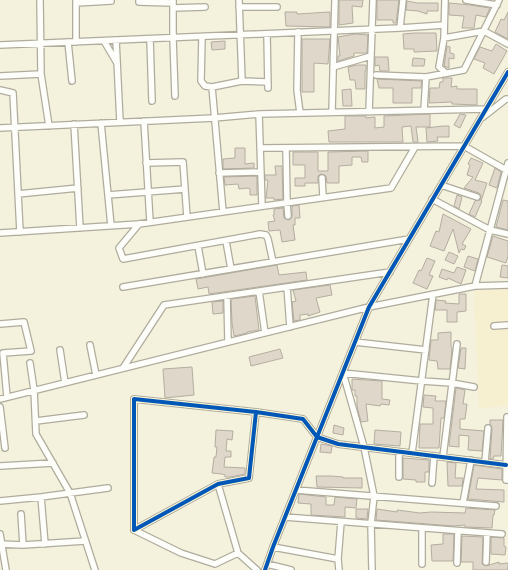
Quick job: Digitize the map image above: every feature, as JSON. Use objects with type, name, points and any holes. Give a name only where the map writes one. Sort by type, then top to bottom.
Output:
[{"type":"street","points":[[40,0],[42,74],[49,126]]},
{"type":"street","points":[[139,0],[139,2],[205,6]]},
{"type":"street","points":[[239,0],[242,81]]},
{"type":"street","points":[[332,112],[335,0]]},
{"type":"street","points":[[370,112],[373,0]]},
{"type":"street","points":[[400,28],[403,0]]},
{"type":"street","points":[[443,74],[440,67],[444,38],[445,0]]},
{"type":"street","points":[[376,75],[426,77],[464,70],[498,2],[466,0]]},
{"type":"street","points":[[76,42],[76,2],[110,1]]},
{"type":"street","points":[[173,3],[175,96]]},
{"type":"street","points":[[239,7],[277,7]]},
{"type":"street","points":[[0,45],[444,25]]},
{"type":"street","points":[[444,38],[484,31],[508,44]]},
{"type":"street","points":[[298,32],[298,90],[300,113]]},
{"type":"street","points":[[202,37],[201,81],[205,86],[212,87],[242,81],[268,85],[267,34]]},
{"type":"street","points":[[150,39],[152,101]]},
{"type":"street","points":[[116,40],[120,122]]},
{"type":"street","points":[[104,41],[117,63]]},
{"type":"street","points":[[68,42],[72,80]]},
{"type":"street","points":[[333,67],[371,56]]},
{"type":"street","points":[[291,570],[266,567],[369,307],[508,72]]},
{"type":"street","points":[[0,76],[42,74]]},
{"type":"street","points":[[424,110],[426,77]]},
{"type":"street","points":[[212,87],[223,212]]},
{"type":"street","points":[[0,90],[13,94],[20,232]]},
{"type":"street","points":[[480,118],[508,99]]},
{"type":"street","points":[[0,128],[214,118],[259,114],[486,109]]},
{"type":"street","points":[[259,114],[262,206]]},
{"type":"street","points":[[144,121],[150,222]]},
{"type":"street","points":[[101,123],[111,226]]},
{"type":"street","points":[[74,124],[80,228]]},
{"type":"street","points":[[260,148],[464,146],[507,171]]},
{"type":"street","points":[[0,233],[139,224],[185,215],[223,212],[391,188],[415,147]]},
{"type":"street","points":[[286,148],[288,216]]},
{"type":"street","points":[[146,163],[183,162],[185,215]]},
{"type":"street","points":[[475,286],[508,163]]},
{"type":"street","points":[[219,173],[261,172]]},
{"type":"street","points":[[322,178],[323,197]]},
{"type":"street","points":[[441,185],[477,197]]},
{"type":"street","points":[[18,194],[78,188]]},
{"type":"street","points":[[108,195],[185,189]]},
{"type":"street","points":[[432,199],[490,230],[508,234]]},
{"type":"street","points":[[139,224],[119,248],[123,259],[260,234],[266,235],[273,262]]},
{"type":"street","points":[[123,287],[409,238]]},
{"type":"street","points":[[226,241],[231,269]]},
{"type":"street","points":[[198,246],[203,274]]},
{"type":"street","points":[[123,368],[164,305],[390,272]]},
{"type":"street","points":[[0,399],[369,307],[475,286],[508,285]]},
{"type":"street","points":[[287,287],[290,326]]},
{"type":"street","points":[[259,291],[265,332]]},
{"type":"street","points":[[412,453],[433,294]]},
{"type":"street","points":[[226,296],[228,342]]},
{"type":"street","points":[[0,324],[24,322],[30,351],[3,353],[8,397]]},
{"type":"street","points":[[494,326],[508,325]]},
{"type":"street","points":[[355,342],[426,350]]},
{"type":"street","points":[[443,457],[458,344]]},
{"type":"street","points":[[90,345],[96,375]]},
{"type":"street","points":[[60,350],[65,383]]},
{"type":"street","points":[[30,364],[34,390],[36,434],[70,493],[95,570]]},
{"type":"street","points":[[343,373],[452,383],[474,387]]},
{"type":"street","points":[[343,373],[364,448],[374,496],[371,524],[372,570]]},
{"type":"street","points":[[134,530],[134,399],[256,412],[303,419],[317,437],[338,444],[506,465]]},
{"type":"street","points":[[0,407],[5,448]]},
{"type":"street","points":[[134,530],[218,484],[249,478],[256,412]]},
{"type":"street","points":[[36,421],[84,415]]},
{"type":"street","points":[[507,417],[506,480],[508,480]]},
{"type":"street","points":[[485,462],[488,428]]},
{"type":"street","points":[[399,452],[399,477]]},
{"type":"street","points":[[432,483],[434,456]]},
{"type":"street","points":[[463,503],[471,460]]},
{"type":"street","points":[[0,466],[53,464]]},
{"type":"street","points":[[218,484],[238,553],[257,570]]},
{"type":"street","points":[[0,501],[108,488]]},
{"type":"street","points":[[296,490],[496,506]]},
{"type":"street","points":[[41,497],[45,544]]},
{"type":"street","points":[[21,514],[23,545]]},
{"type":"street","points":[[285,517],[502,534]]},
{"type":"street","points":[[339,570],[338,560],[341,522]]},
{"type":"street","points":[[422,528],[422,564]]},
{"type":"street","points":[[134,530],[181,553],[215,564],[238,553]]},
{"type":"street","points":[[457,563],[458,531]]},
{"type":"street","points":[[486,562],[487,533]]},
{"type":"street","points":[[0,534],[6,570]]},
{"type":"street","points":[[1,544],[23,545],[85,541]]},
{"type":"street","points":[[273,547],[338,560]]},
{"type":"shaded area","points":[[508,288],[508,406],[479,408],[474,291]]},
{"type":"building","points":[[339,0],[363,0],[362,7],[352,6],[353,23],[339,25]]},
{"type":"building","points":[[377,0],[399,0],[396,23],[393,23],[393,20],[377,20]]},
{"type":"building","points":[[407,1],[417,3],[438,3],[438,11],[427,11],[427,14],[418,11],[406,10]]},
{"type":"building","points":[[449,3],[490,8],[486,17],[476,15],[474,28],[462,28],[464,16],[449,15]]},
{"type":"building","points":[[285,12],[297,12],[297,14],[330,12],[330,27],[286,26]]},
{"type":"building","points":[[508,12],[508,39],[495,32],[501,19],[504,20]]},
{"type":"building","points":[[436,33],[437,51],[414,52],[414,49],[404,49],[403,34]]},
{"type":"building","points":[[355,34],[368,35],[367,53],[354,53],[354,56],[338,61],[338,56],[340,56],[338,37]]},
{"type":"building","points":[[302,39],[330,39],[328,64],[314,63],[314,92],[302,92]]},
{"type":"building","points":[[225,41],[225,49],[212,50],[211,42]]},
{"type":"building","points":[[496,44],[507,51],[494,74],[483,68],[485,63],[474,59],[480,47],[492,51]]},
{"type":"building","points":[[447,46],[450,47],[450,53],[454,54],[454,59],[449,58],[449,68],[444,66]]},
{"type":"building","points":[[375,57],[388,57],[389,71],[380,71],[379,65],[375,66]]},
{"type":"building","points":[[413,58],[425,59],[424,66],[412,66]]},
{"type":"building","points":[[366,65],[365,89],[356,89],[355,80],[350,80],[348,67]]},
{"type":"building","points":[[443,78],[452,78],[451,87],[457,86],[457,89],[477,89],[477,105],[452,104],[452,102],[429,103],[430,88],[439,88],[440,82],[443,82]]},
{"type":"building","points":[[377,79],[422,81],[421,88],[412,88],[412,103],[393,103],[393,88],[379,88]]},
{"type":"building","points":[[351,89],[352,106],[343,106],[342,90]]},
{"type":"building","points":[[430,114],[430,127],[416,127],[418,142],[413,142],[411,126],[402,127],[403,142],[329,142],[328,131],[345,129],[345,116],[366,116],[366,118],[375,117],[375,128],[384,127],[384,116]]},
{"type":"building","points":[[460,114],[466,115],[460,128],[454,125]]},
{"type":"building","points":[[449,126],[449,137],[437,137],[438,141],[427,142],[426,128]]},
{"type":"building","points":[[235,148],[245,148],[245,164],[254,163],[254,168],[223,169],[223,159],[235,158]]},
{"type":"building","points":[[368,151],[368,162],[362,162],[361,157],[352,157],[352,165],[339,166],[339,183],[327,183],[326,176],[321,174],[318,176],[318,183],[305,183],[305,186],[295,186],[295,178],[305,178],[305,165],[293,165],[293,152],[318,152],[318,171],[328,171],[328,152]]},
{"type":"building","points":[[471,158],[483,163],[475,180],[487,183],[482,201],[475,217],[469,214],[475,201],[480,200],[481,196],[479,193],[464,188],[473,177],[467,175],[470,165],[468,164]]},
{"type":"building","points":[[275,166],[282,166],[283,199],[274,200],[274,198],[266,198],[268,180],[265,180],[265,175],[276,175]]},
{"type":"building","points":[[495,168],[501,172],[497,188],[489,185]]},
{"type":"building","points":[[257,176],[257,195],[250,195],[250,189],[248,188],[239,189],[238,184],[225,185],[224,177]]},
{"type":"building","points":[[457,195],[462,197],[459,209],[454,206]]},
{"type":"building","points":[[503,200],[508,201],[508,230],[496,227]]},
{"type":"building","points":[[299,205],[300,218],[295,218],[295,225],[293,225],[295,240],[282,242],[280,230],[269,231],[268,222],[275,221],[273,215],[274,209],[283,208],[284,218],[289,220],[292,217],[292,206]]},
{"type":"building","points":[[443,214],[471,229],[462,244],[466,246],[464,250],[461,249],[459,253],[453,229],[444,251],[430,246],[436,231],[439,232]]},
{"type":"building","points":[[493,236],[508,241],[508,256],[506,263],[487,257]]},
{"type":"building","points":[[449,252],[458,256],[454,264],[445,260]]},
{"type":"building","points":[[468,256],[478,259],[475,271],[464,267]]},
{"type":"building","points":[[427,258],[435,261],[429,275],[433,276],[427,289],[413,283]]},
{"type":"building","points":[[277,265],[279,275],[306,272],[307,280],[209,294],[208,287],[198,289],[196,279]]},
{"type":"building","points":[[502,265],[508,266],[508,278],[500,277]]},
{"type":"building","points":[[457,267],[466,270],[461,284],[448,278],[447,280],[439,277],[442,269],[454,273]]},
{"type":"building","points":[[330,285],[332,295],[316,298],[320,312],[308,316],[308,314],[300,315],[300,320],[294,321],[292,302],[296,301],[293,290]]},
{"type":"building","points":[[459,294],[466,294],[466,311],[457,312],[457,322],[447,322],[447,310],[435,310],[436,300],[446,301],[445,303],[459,304]]},
{"type":"building","points":[[255,296],[259,330],[234,336],[231,299]]},
{"type":"building","points":[[223,301],[223,313],[213,314],[212,302]]},
{"type":"building","points":[[451,332],[452,348],[450,369],[438,369],[437,361],[429,360],[431,340],[438,340],[438,333]]},
{"type":"building","points":[[461,348],[466,348],[465,369],[458,368]]},
{"type":"building","points":[[280,349],[283,358],[251,366],[249,357]]},
{"type":"building","points":[[192,367],[194,395],[165,398],[163,369]]},
{"type":"building","points":[[352,379],[382,381],[382,399],[390,400],[389,405],[381,404],[380,406],[366,404],[368,421],[361,422],[357,406],[357,396],[355,396],[355,390],[352,390]]},
{"type":"building","points":[[456,388],[465,390],[463,404],[467,404],[465,419],[460,419],[460,429],[484,431],[482,451],[468,450],[469,436],[459,435],[459,447],[449,446]]},
{"type":"building","points":[[424,395],[436,396],[435,401],[446,401],[444,418],[441,418],[439,448],[419,448],[420,424],[433,424],[433,408],[423,407]]},
{"type":"building","points":[[490,420],[503,420],[501,456],[494,456],[493,459],[490,459],[492,428]]},
{"type":"building","points":[[334,425],[344,428],[343,435],[333,433]]},
{"type":"building","points":[[216,430],[233,431],[232,440],[227,439],[226,451],[231,451],[231,457],[225,457],[224,467],[245,468],[245,474],[225,477],[225,475],[222,474],[212,473],[217,447],[215,447]]},
{"type":"building","points":[[375,430],[401,432],[400,446],[374,444]]},
{"type":"building","points":[[321,444],[332,446],[331,453],[320,452]]},
{"type":"building","points":[[403,458],[429,460],[429,472],[425,472],[425,482],[416,482],[416,480],[403,479]]},
{"type":"building","points":[[447,462],[456,463],[455,478],[463,478],[462,486],[448,486]]},
{"type":"building","points":[[474,465],[502,469],[502,480],[478,478],[476,489],[504,490],[504,502],[468,499]]},
{"type":"building","points":[[316,476],[362,478],[362,488],[317,487]]},
{"type":"building","points":[[299,494],[326,497],[326,505],[334,505],[335,497],[357,499],[356,508],[345,507],[345,517],[311,515],[311,504],[298,503]]},
{"type":"building","points":[[466,508],[495,510],[492,528],[376,520],[377,509],[397,512],[397,510],[420,513],[465,513]]},
{"type":"building","points":[[356,509],[368,509],[367,519],[356,518]]},
{"type":"building","points":[[443,534],[454,534],[453,561],[432,561],[431,545],[443,544]]},
{"type":"building","points":[[462,536],[483,537],[482,564],[486,566],[499,562],[499,564],[508,563],[508,570],[473,570],[473,562],[461,562]]},
{"type":"building","points":[[491,537],[504,538],[504,546],[506,547],[505,555],[491,554]]},
{"type":"cycle path","points":[[265,570],[369,307],[508,72]]},
{"type":"cycle path","points":[[256,412],[249,478],[218,484],[134,530],[134,399],[256,412],[303,419],[317,437],[338,444],[506,465]]}]
